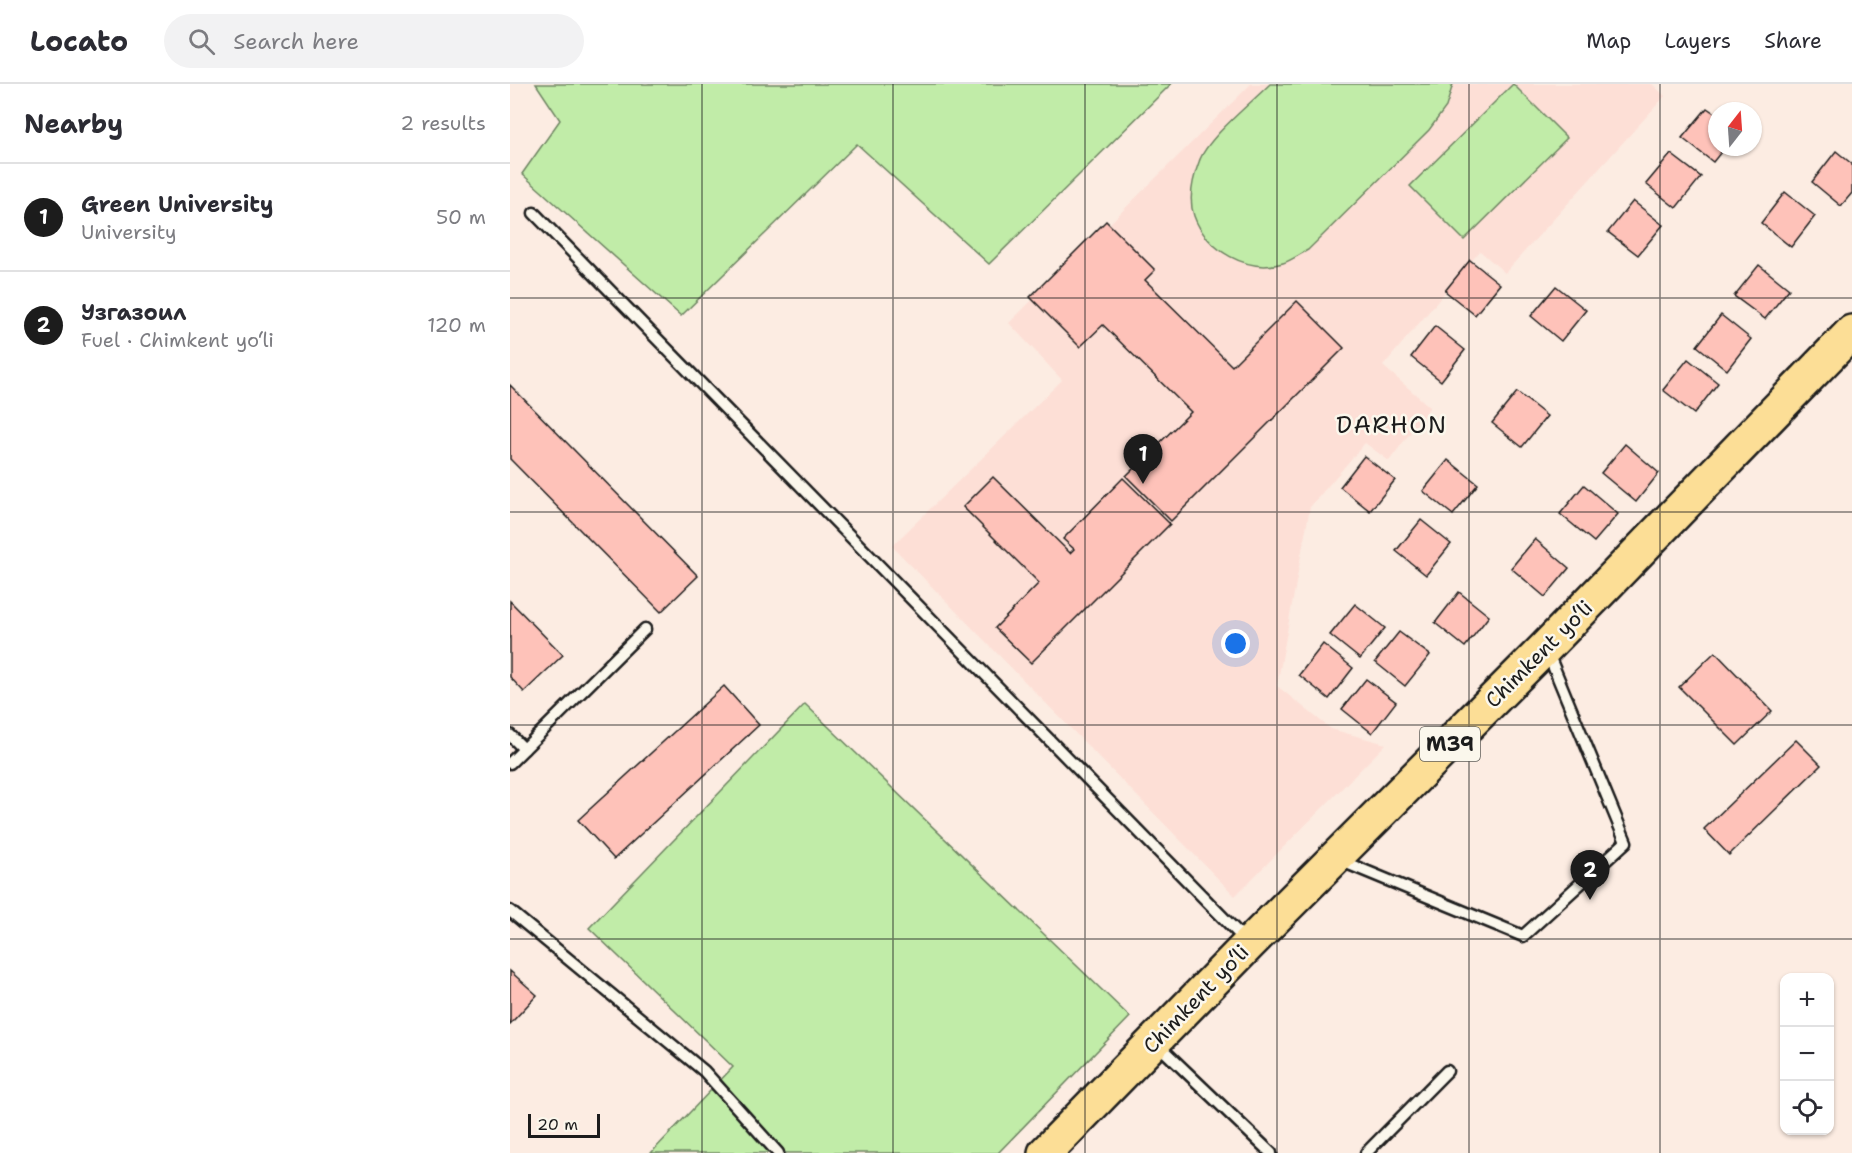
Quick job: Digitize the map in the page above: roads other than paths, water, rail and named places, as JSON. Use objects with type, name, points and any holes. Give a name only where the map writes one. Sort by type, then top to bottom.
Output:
[{"type":"highway","name":"Chimkent yo‘li","points":[[1045,1153],[1249,944],[1545,648],[1852,332]]},
{"type":"lane","points":[[534,213],[1249,944]]},
{"type":"lane","points":[[510,763],[645,629]]},
{"type":"lane","points":[[1336,859],[1522,936],[1626,842],[1545,648]]},
{"type":"lane","points":[[510,735],[524,748]]},
{"type":"lane","points":[[510,911],[704,1071],[778,1153]]},
{"type":"lane","points":[[1154,1041],[1271,1153]]},
{"type":"lane","points":[[1366,1153],[1447,1071]]},
{"type":"place","name":"Green University","points":[[1143,484]]},
{"type":"place","name":"Узгазоил","points":[[1590,900]]},
{"type":"district","name":"DARHON","points":[[1392,425]]}]
